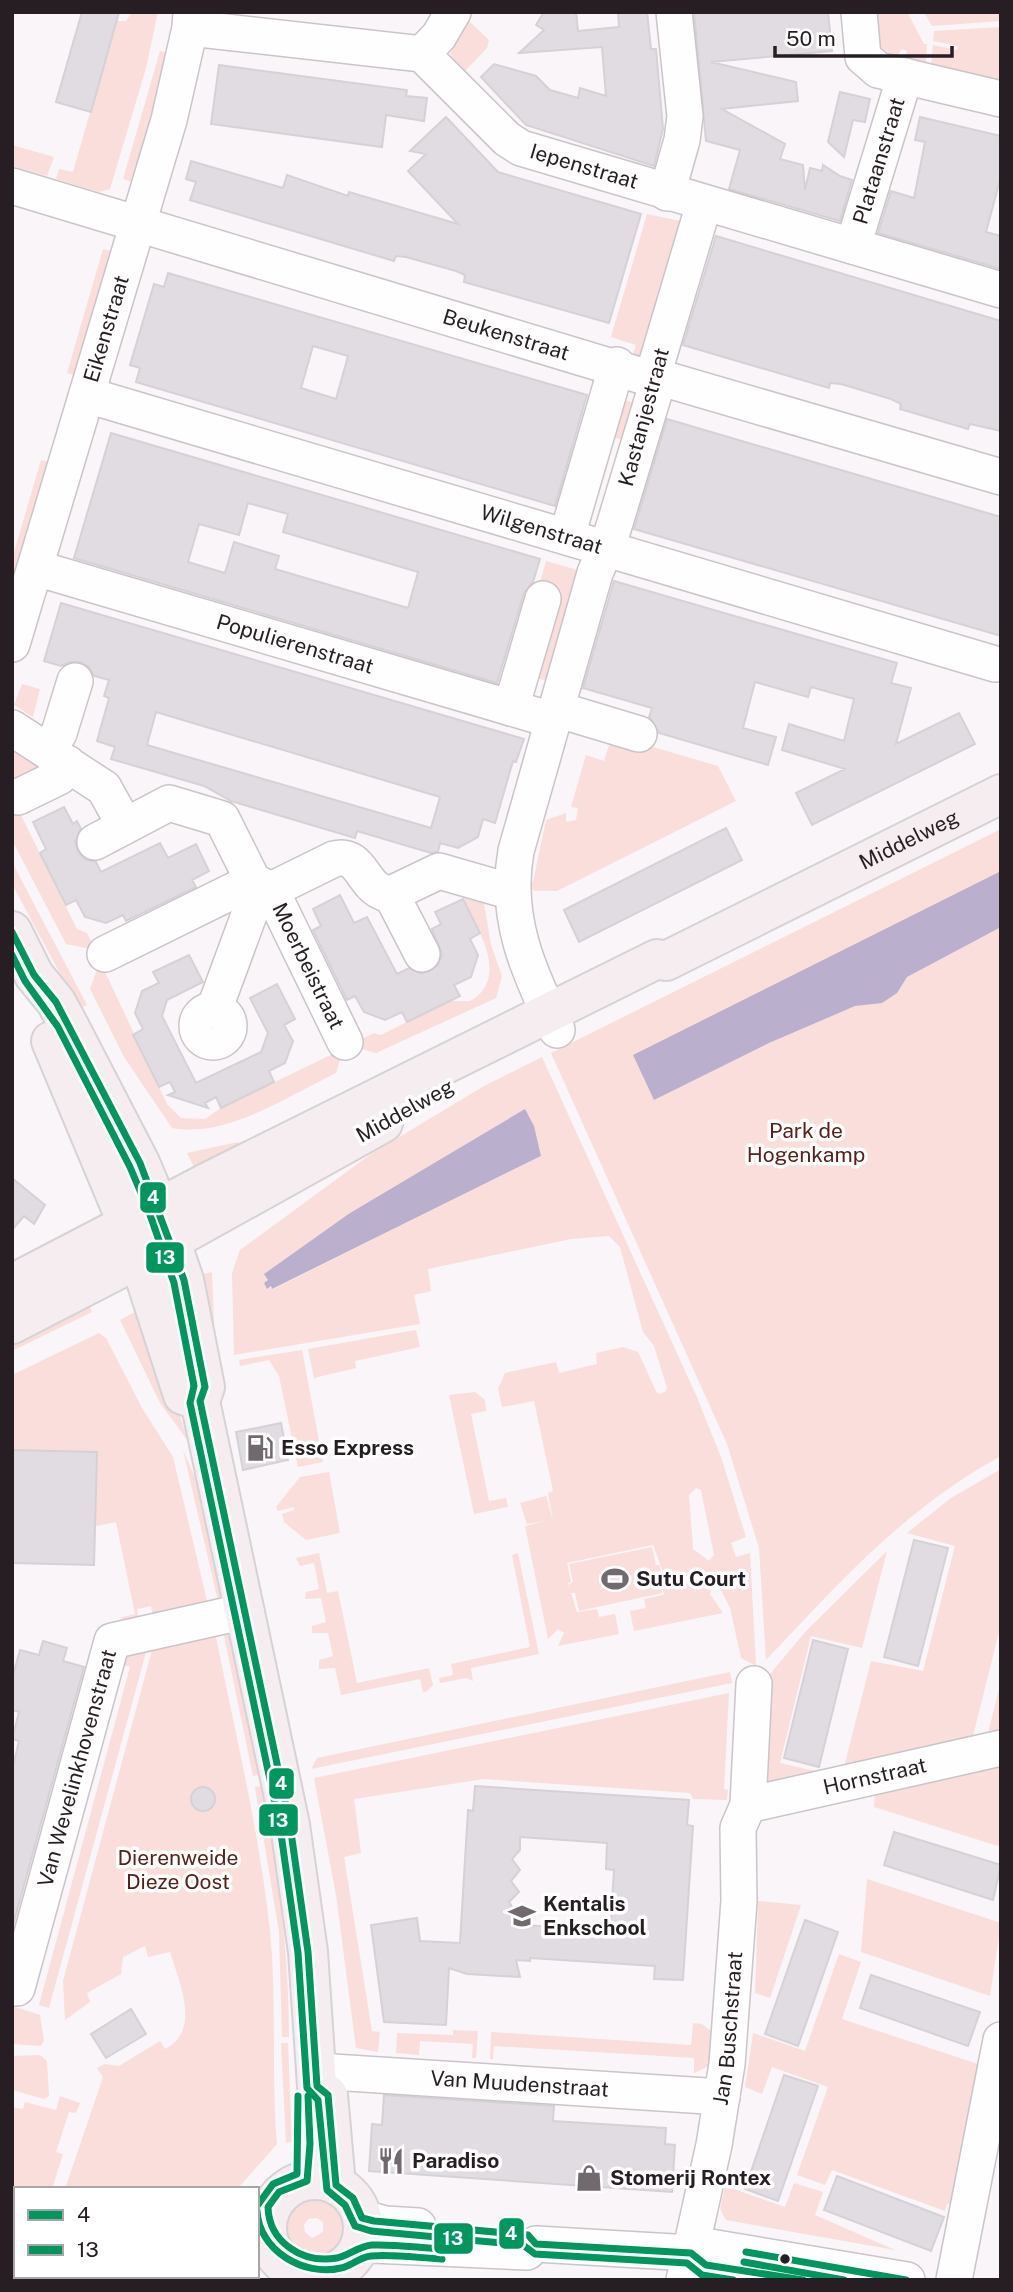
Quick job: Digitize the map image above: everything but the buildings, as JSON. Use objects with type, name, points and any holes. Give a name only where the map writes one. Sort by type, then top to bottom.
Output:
[{"type":"main road","name":"Middelweg","points":[[149,1233],[478,1069],[552,1020],[610,1003],[663,970],[666,961],[1001,794]]},
{"type":"main road","points":[[12,931],[34,975],[38,1012],[149,1233],[184,1280],[205,1387],[200,1401],[294,1848],[309,1952],[317,2078],[308,2095],[310,2144],[321,2183]]},
{"type":"main road","points":[[12,1284],[81,1246],[104,1239],[149,1233]]},
{"type":"main road","points":[[12,1324],[149,1233]]},
{"type":"main road","points":[[321,2183],[353,2198],[333,2262],[281,2262],[263,2227],[283,2192],[321,2183]]},
{"type":"street","points":[[190,20],[422,54],[439,36],[453,12]]},
{"type":"street","points":[[667,193],[682,140],[685,116],[674,12]]},
{"type":"street","points":[[859,12],[863,57],[878,70],[1001,99]]},
{"type":"street","name":"Eikenstraat","points":[[12,644],[169,120],[190,20]]},
{"type":"street","name":"Iepenstraat","points":[[422,54],[507,139],[521,148],[1001,290]]},
{"type":"street","name":"Plataanstraat","points":[[853,246],[905,76]]},
{"type":"street","name":"Beukenstraat","points":[[12,186],[617,365],[652,379],[668,380],[1001,477]]},
{"type":"street","name":"Kastanjestraat","points":[[552,1020],[525,959],[515,925],[512,892],[516,851],[604,547],[611,536],[654,394],[652,379],[704,204]]},
{"type":"street","name":"Kastanjestraat","points":[[567,536],[617,365]]},
{"type":"street","name":"Wilgenstraat","points":[[88,395],[995,664]]},
{"type":"street","name":"Populierenstraat","points":[[36,568],[512,708],[554,715]]},
{"type":"street","points":[[512,708],[543,599]]},
{"type":"street","points":[[18,797],[59,776],[59,733],[75,681]]},
{"type":"street","points":[[554,715],[639,734]]},
{"type":"street","name":"Moerbeistraat","points":[[12,728],[104,788],[110,833],[169,803],[213,814],[227,824],[345,1042]]},
{"type":"street","name":"Moerbeistraat","points":[[105,954],[261,885],[345,857],[359,866],[371,886],[391,894],[422,954]]},
{"type":"street","points":[[391,894],[439,871],[512,892]]},
{"type":"street","name":"Moerbeistraat","points":[[214,1010],[261,885]]},
{"type":"street","name":"Van Wevelinkhovenstraat","points":[[17,1988],[112,1641],[246,1611]]},
{"type":"street","name":"Jan Buschstraat","points":[[687,2266],[722,2097],[736,1959],[738,1828],[748,1805],[754,1684]]},
{"type":"street","name":"Hornstraat","points":[[748,1805],[1001,1748]]},
{"type":"street","points":[[954,2280],[1001,2040]]},
{"type":"street","name":"Van Muudenstraat","points":[[317,2078],[722,2097]]},
{"type":"street","points":[[333,2262],[385,2224],[528,2235],[536,2244],[805,2280]]},
{"type":"street","points":[[687,2266],[710,2247],[907,2280]]},
{"type":"green space","points":[[132,12],[158,12],[146,68],[110,189],[99,192],[56,179],[59,169],[73,172],[116,21],[126,21]]},
{"type":"green space","points":[[874,12],[907,12],[924,44],[927,44],[926,63],[906,58],[907,51],[901,49],[898,56],[884,50],[877,40]]},
{"type":"green space","points":[[924,12],[1001,12],[1001,21],[932,26]]},
{"type":"green space","points":[[469,21],[489,40],[487,48],[465,71],[450,54]]},
{"type":"green space","points":[[1001,27],[1001,81],[931,64],[933,45],[957,50],[958,46],[933,41],[934,31]]},
{"type":"green space","points":[[160,51],[172,54],[135,183],[123,179]]},
{"type":"green space","points":[[12,145],[54,157],[47,176],[12,166]]},
{"type":"green space","points":[[647,214],[691,223],[652,356],[631,360],[636,345],[611,337]]},
{"type":"green space","points":[[103,249],[115,252],[78,376],[67,373]]},
{"type":"green space","points":[[615,397],[644,406],[633,443],[603,434]]},
{"type":"green space","points":[[41,460],[53,463],[12,586],[12,559]]},
{"type":"green space","points":[[546,561],[581,571],[550,701],[525,695],[541,698],[547,681],[533,677],[536,597]]},
{"type":"green space","points":[[22,684],[40,689],[33,717],[14,705]]},
{"type":"green space","points":[[612,735],[718,766],[736,801],[557,891],[535,891],[529,888],[529,882],[533,882],[546,820],[566,813],[566,822],[576,820],[578,808],[571,807],[586,755],[604,761]]},
{"type":"green space","points":[[12,747],[48,770],[12,788]]},
{"type":"green space","points":[[12,797],[77,929],[87,933],[95,950],[66,944],[12,840]]},
{"type":"green space","name":"Park de Hogenkamp","points":[[1001,829],[1001,1456],[966,1477],[903,1524],[848,1575],[766,1660],[759,1548],[727,1444],[551,1053]]},
{"type":"green space","points":[[12,862],[87,1005],[79,1009],[12,884]]},
{"type":"green space","points":[[462,898],[484,903],[491,945],[502,976],[496,998],[376,1053],[354,1047],[352,1044],[374,1033],[381,1035],[448,1001],[470,1001],[482,991],[488,979],[487,952]]},
{"type":"green space","points":[[100,961],[167,1104],[181,1118],[205,1119],[221,1108],[343,1049],[336,1073],[257,1113],[235,1121],[214,1127],[172,1128],[124,1057],[90,989]]},
{"type":"green space","points":[[542,1057],[696,1395],[721,1457],[746,1537],[731,1543],[736,1557],[750,1553],[756,1666],[741,1658],[730,1608],[718,1584],[712,1585],[710,1594],[723,1613],[634,1631],[630,1611],[646,1608],[644,1599],[664,1595],[660,1576],[664,1575],[653,1545],[567,1563],[571,1582],[568,1583],[577,1612],[597,1609],[599,1617],[615,1614],[619,1634],[558,1646],[564,1633],[558,1629],[548,1639],[525,1526],[545,1521],[527,1524],[520,1503],[546,1496],[553,1521],[548,1493],[553,1491],[534,1401],[502,1407],[498,1389],[505,1373],[556,1362],[559,1373],[597,1364],[596,1353],[623,1347],[638,1352],[656,1391],[659,1394],[665,1392],[667,1388],[654,1346],[643,1332],[620,1247],[609,1236],[571,1239],[428,1269],[431,1291],[414,1295],[420,1324],[234,1355],[232,1273],[240,1250],[371,1154],[484,1086]],"holes":[[[525,1110],[541,1156],[273,1289],[264,1283],[350,1213]],[[696,1488],[701,1490],[714,1555],[709,1561],[693,1549],[689,1495]]]},
{"type":"green space","points":[[238,1142],[240,1147],[195,1169],[187,1153]]},
{"type":"green space","points":[[212,1272],[214,1325],[210,1325],[200,1275]]},
{"type":"green space","points":[[88,1303],[92,1312],[12,1351],[12,1341]]},
{"type":"green space","points":[[144,1307],[188,1441],[160,1403],[120,1320]]},
{"type":"green space","points":[[416,1330],[420,1347],[355,1361],[356,1368],[314,1378],[308,1349]]},
{"type":"green space","points":[[99,1333],[106,1338],[142,1408],[173,1457],[208,1605],[153,1616],[151,1606],[137,1609],[139,1622],[119,1618],[135,1614],[116,1522],[47,1536],[12,1448],[12,1375]]},
{"type":"green space","points":[[302,1350],[323,1462],[298,1467],[279,1376],[269,1360],[240,1366],[239,1360]]},
{"type":"green space","points":[[475,1392],[485,1400],[486,1411],[471,1414],[489,1501],[506,1498],[508,1507],[474,1514],[449,1395]]},
{"type":"green space","points":[[183,1450],[200,1489],[223,1593],[218,1601]]},
{"type":"green space","points":[[1001,1469],[1001,1624],[971,1744],[843,1771],[871,1661],[923,1671],[955,1546],[907,1533],[951,1498]]},
{"type":"green space","points":[[329,1472],[340,1533],[306,1540],[284,1522],[282,1514],[294,1510],[294,1507],[278,1511],[276,1507],[300,1477]]},
{"type":"green space","name":"Sutu Court","points":[[652,1547],[656,1565],[660,1565],[662,1593],[579,1611],[575,1593],[571,1593],[569,1584],[573,1582],[569,1564]]},
{"type":"green space","points":[[887,1551],[862,1648],[811,1636],[780,1763],[829,1774],[765,1789],[770,1674],[806,1631]]},
{"type":"green space","points":[[319,1553],[327,1593],[338,1591],[357,1683],[429,1668],[433,1685],[426,1692],[423,1692],[420,1679],[341,1695],[335,1668],[319,1669],[319,1660],[333,1656],[328,1633],[312,1633],[312,1626],[326,1622],[321,1598],[305,1599],[306,1592],[319,1589],[314,1563],[300,1566],[296,1558]]},
{"type":"green space","points":[[518,1553],[539,1654],[471,1668],[473,1681],[466,1678],[440,1683],[439,1678],[453,1675],[451,1664],[530,1647],[512,1555]]},
{"type":"green space","name":"Dierenweide Dieze Oost","points":[[214,1627],[253,1817],[270,1931],[277,2144],[239,2187],[66,2187],[103,2077],[97,2068],[105,2064],[119,2066],[160,2041],[165,2049],[176,2041],[183,2030],[185,2018],[182,1991],[170,1952],[148,1957],[145,1946],[123,1957],[121,1974],[87,1993],[90,2002],[65,2020],[63,1981],[155,1639]]},
{"type":"green space","points":[[223,1631],[232,1638],[259,1775],[253,1776]]},
{"type":"green space","points":[[149,1641],[49,2008],[39,2005],[130,1667],[118,1664],[120,1657]]},
{"type":"green space","points":[[730,1672],[732,1683],[311,1769],[317,1758]]},
{"type":"green space","points":[[1001,1681],[1001,1737],[986,1741]]},
{"type":"green space","points":[[729,1693],[724,1789],[728,1790],[727,1800],[693,1799],[690,1793],[484,1779],[354,1799],[361,1853],[344,1857],[372,2031],[380,2032],[378,2052],[356,2048],[336,1895],[314,1778]]},
{"type":"green space","points":[[1001,1764],[1001,1847],[874,1807],[875,1791]]},
{"type":"green space","points":[[262,1786],[282,1911],[289,2037],[282,2037],[279,1932],[255,1787]]},
{"type":"green space","points":[[867,1879],[1001,1923],[990,1996],[861,1952]]},
{"type":"green space","points":[[758,1901],[801,1905],[770,1998],[755,1993]]},
{"type":"green space","points":[[839,1954],[861,1962],[842,2019],[978,2064],[950,2204],[947,2204],[945,2211],[832,2170],[825,2185],[797,2175],[828,2087],[772,2067],[762,2094],[745,2087],[753,2033],[805,2051]]},
{"type":"green space","points":[[12,2006],[40,2015],[44,2040],[41,2046],[12,2044]]},
{"type":"green space","points":[[693,2023],[702,2024],[714,2033],[709,2066],[694,2073],[694,2058],[494,2046],[493,2059],[490,2059],[491,2032],[691,2045]]},
{"type":"green space","points":[[453,2030],[478,2031],[476,2058],[472,2058],[473,2044],[420,2041],[419,2055],[396,2053],[397,2033],[453,2035]]},
{"type":"green space","points":[[281,2043],[288,2043],[292,2142],[286,2143]]},
{"type":"green space","points":[[40,2055],[47,2061],[49,2096],[44,2099],[12,2090],[12,2056]]},
{"type":"green space","points":[[60,2096],[80,2103],[76,2113],[69,2112],[56,2152],[63,2154],[53,2187],[14,2187],[12,2215],[12,2107],[23,2109],[25,2102],[56,2110]]},
{"type":"green space","points":[[794,2183],[823,2192],[815,2215],[895,2250],[726,2220],[720,2209],[725,2186],[785,2207]]},
{"type":"green space","points":[[312,2198],[334,2206],[340,2213],[343,2236],[328,2254],[319,2258],[306,2256],[295,2250],[288,2241],[286,2220],[290,2210],[299,2202]],"holes":[[[317,2218],[323,2222],[323,2232],[312,2238],[305,2232],[304,2225],[308,2219]]]},
{"type":"green space","points":[[259,2278],[262,2280],[166,2280]]},
{"type":"shaded area","points":[[1001,871],[1001,927],[907,977],[897,993],[882,1003],[855,1006],[769,1043],[654,1100],[633,1055]]},
{"type":"shaded area","points":[[525,1109],[534,1126],[541,1156],[272,1289],[271,1286],[267,1289],[264,1283],[268,1280],[264,1274],[350,1213]]},
{"type":"transit line","name":"4","points":[[12,932],[34,975],[56,1002],[140,1163],[184,1280],[205,1387],[200,1401],[290,1825],[308,1952],[317,2086],[328,2095],[336,2185],[353,2198],[362,2218],[374,2221],[528,2235],[536,2244],[691,2253],[706,2265],[803,2280]]},
{"type":"transit line","name":"13","points":[[12,955],[25,981],[58,1027],[130,1167],[174,1283],[194,1386],[190,1403],[280,1827],[298,1953],[307,2088],[318,2100],[327,2190],[345,2205],[355,2226],[371,2231],[523,2245],[535,2254],[687,2263],[702,2275],[733,2280]]},
{"type":"transit line","name":"13","points":[[259,2203],[273,2184],[297,2174],[298,2096]]},
{"type":"transit line","name":"4","points":[[308,2096],[310,2144],[307,2181],[279,2192],[268,2207],[274,2231],[281,2240],[300,2254],[324,2259],[341,2257],[372,2245],[443,2249]]},
{"type":"transit line","name":"13","points":[[259,2220],[274,2249],[286,2258],[312,2268],[341,2268],[371,2256],[442,2259]]},
{"type":"transit line","name":"4","points":[[746,2252],[906,2280]]},
{"type":"transit line","name":"13","points":[[744,2262],[844,2280]]},
{"type":"place","name":"Esso Express","points":[[260,1448]]},
{"type":"place","name":"Sutu Court","points":[[615,1579]]},
{"type":"place","name":"Kentalis Enkschool","points":[[522,1916]]},
{"type":"place","name":"Paradiso","points":[[391,2161]]},
{"type":"place","name":"Stomerij Rontex","points":[[589,2178]]}]
